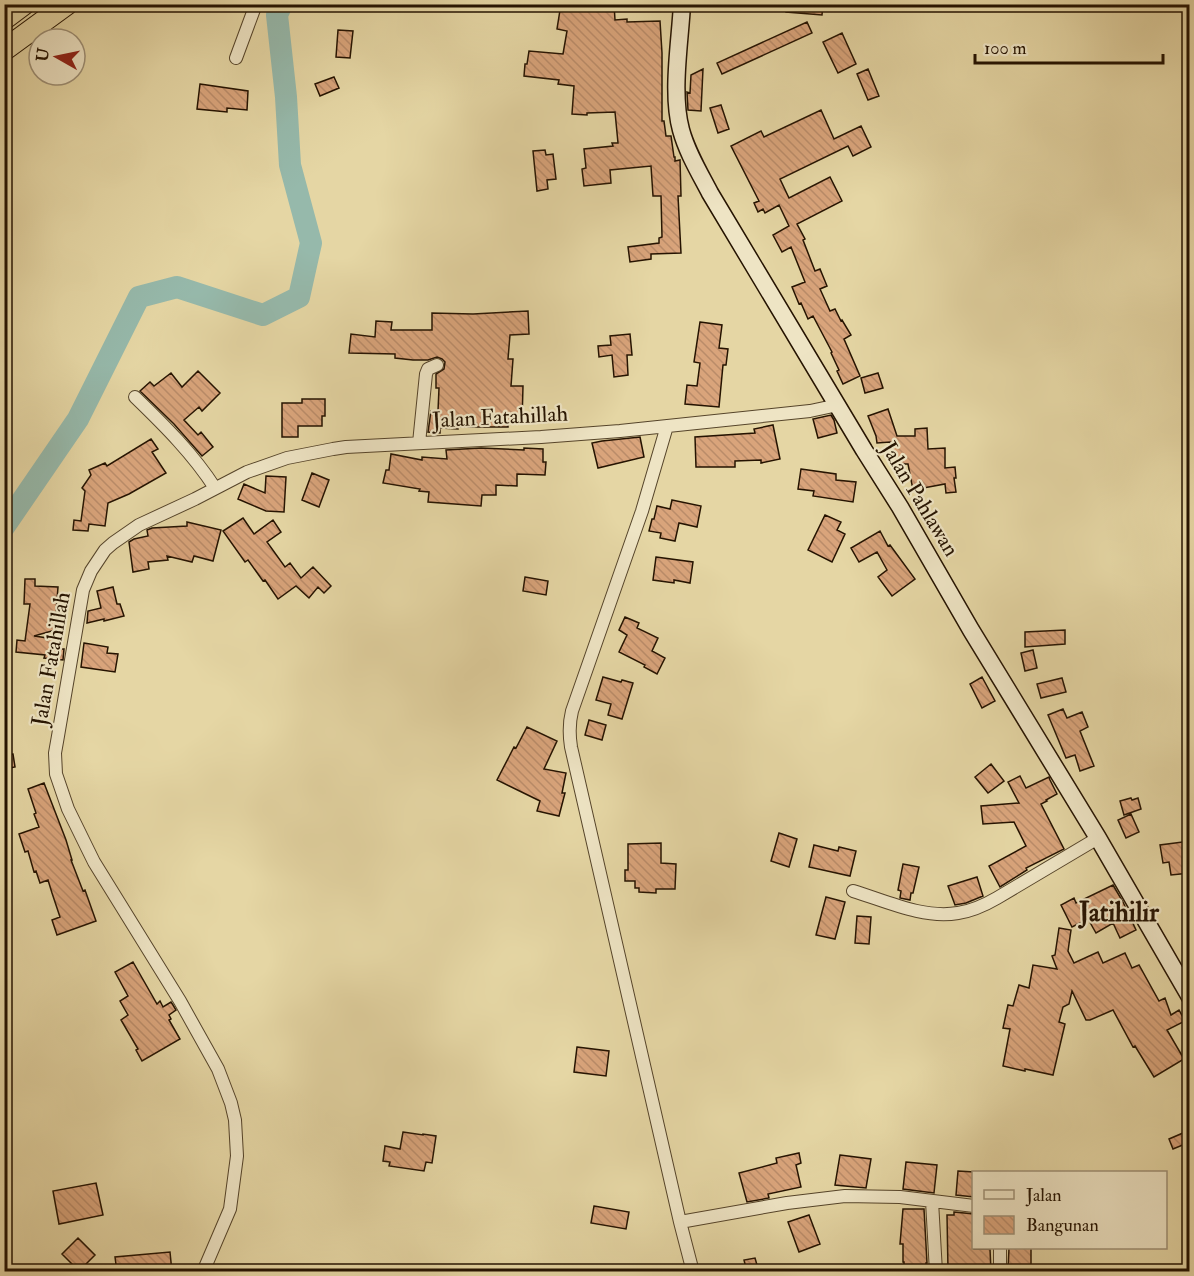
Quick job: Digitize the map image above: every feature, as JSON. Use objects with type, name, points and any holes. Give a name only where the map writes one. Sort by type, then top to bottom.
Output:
[{"type":"highway","points":[[4,19],[24,4]]},
{"type":"highway","points":[[4,50],[67,4]]},
{"type":"street","points":[[236,58],[256,4]]},
{"type":"street","name":"Jalan Pahlawan","points":[[682,4],[677,103],[681,130],[710,193],[1098,838],[1190,997]]},
{"type":"street","points":[[419,443],[426,374],[428,369],[437,365]]},
{"type":"street","points":[[135,397],[183,446],[215,488]]},
{"type":"street","name":"Jalan Fatahillah","points":[[203,1272],[226,1220],[232,1199],[237,1148],[231,1103],[218,1069],[180,1001],[94,862],[68,809],[56,774],[55,753],[81,598],[91,571],[105,550],[139,525],[247,472],[287,458],[333,449],[541,437],[810,411],[838,405]]},
{"type":"street","points":[[667,426],[642,511],[572,711],[569,734],[693,1272]]},
{"type":"street","points":[[853,891],[919,911],[938,914],[960,913],[997,898],[1098,838]]},
{"type":"street","points":[[680,1222],[787,1203],[845,1196],[900,1197],[972,1206]]},
{"type":"street","points":[[932,1201],[936,1272]]},
{"type":"street","points":[[1000,1249],[1000,1272]]},
{"type":"building","points":[[561,4],[614,4],[615,20],[660,21],[662,121],[664,121],[666,136],[671,136],[675,161],[680,160],[681,196],[678,196],[681,253],[651,254],[651,259],[630,262],[628,247],[659,243],[659,238],[662,237],[661,196],[653,196],[651,166],[610,170],[611,183],[584,186],[582,169],[586,168],[584,149],[613,146],[612,143],[618,143],[615,112],[572,114],[574,86],[558,84],[559,80],[524,76],[529,51],[563,54],[567,31],[557,29]]},
{"type":"building","points":[[786,4],[823,4],[822,15],[786,12]]},
{"type":"building","points":[[807,22],[812,33],[722,74],[717,63]]},
{"type":"building","points":[[338,30],[353,31],[350,58],[336,57]]},
{"type":"building","points":[[842,33],[856,64],[838,73],[823,42]]},
{"type":"building","points":[[703,69],[701,111],[688,110],[687,92],[690,93],[691,75]]},
{"type":"building","points":[[868,69],[879,96],[868,100],[857,74]]},
{"type":"building","points":[[334,77],[339,88],[320,96],[315,84]]},
{"type":"building","points":[[200,84],[248,91],[247,110],[227,108],[227,112],[197,109]]},
{"type":"building","points":[[721,105],[729,129],[718,133],[710,108]]},
{"type":"building","points":[[821,110],[834,139],[861,126],[871,147],[853,156],[848,146],[780,179],[789,198],[830,177],[842,201],[797,224],[805,239],[803,240],[815,271],[820,269],[827,286],[820,289],[830,311],[835,309],[851,335],[844,339],[860,376],[843,384],[832,352],[813,316],[808,319],[792,287],[805,282],[791,247],[782,252],[773,235],[789,226],[779,205],[765,213],[763,209],[758,212],[754,203],[759,201],[731,146],[761,131],[764,137]]},
{"type":"building","points":[[545,150],[546,155],[553,154],[556,179],[547,180],[548,189],[537,191],[533,151]]},
{"type":"building","points":[[528,311],[529,334],[510,335],[508,359],[513,359],[511,386],[523,386],[522,422],[508,421],[508,427],[440,428],[440,433],[428,432],[431,411],[438,411],[439,388],[436,388],[436,374],[444,369],[445,362],[442,359],[437,357],[428,360],[413,360],[395,358],[395,354],[349,353],[351,334],[375,337],[376,321],[392,322],[391,330],[432,330],[432,313],[473,314]]},
{"type":"building","points":[[700,322],[722,325],[719,348],[728,349],[726,365],[723,365],[719,407],[685,404],[687,385],[697,386],[700,363],[694,362]]},
{"type":"building","points":[[630,334],[632,355],[627,355],[628,375],[614,377],[612,355],[599,357],[598,346],[611,345],[610,336]]},
{"type":"building","points":[[198,371],[220,393],[202,411],[199,407],[184,420],[198,435],[201,432],[213,447],[202,456],[174,424],[140,391],[150,382],[154,386],[171,373],[182,387]]},
{"type":"building","points":[[878,373],[883,388],[865,393],[861,378]]},
{"type":"building","points":[[302,399],[325,399],[325,416],[322,416],[322,426],[298,426],[298,437],[282,437],[282,403],[302,403]]},
{"type":"building","points":[[888,409],[897,436],[915,436],[915,429],[927,428],[928,449],[945,448],[945,468],[955,467],[956,492],[946,493],[945,484],[913,490],[908,464],[892,464],[890,442],[877,443],[868,416]]},
{"type":"building","points":[[831,415],[837,433],[818,438],[813,419]]},
{"type":"building","points":[[773,425],[780,459],[761,463],[761,460],[735,461],[735,467],[696,467],[695,437],[755,433],[754,429]]},
{"type":"building","points":[[640,437],[644,457],[598,468],[592,443]]},
{"type":"building","points":[[151,439],[158,449],[152,452],[166,473],[108,503],[105,526],[89,524],[88,531],[73,530],[74,520],[81,521],[85,491],[82,488],[91,475],[89,470],[105,463],[107,466]]},
{"type":"building","points":[[543,449],[543,462],[546,462],[545,475],[517,474],[517,486],[496,485],[496,495],[482,495],[481,506],[428,502],[429,492],[383,483],[386,470],[389,470],[391,454],[422,460],[422,457],[447,459],[446,450]]},
{"type":"building","points":[[801,469],[836,474],[836,480],[856,482],[853,502],[813,496],[814,491],[798,489]]},
{"type":"building","points":[[312,473],[329,480],[319,507],[302,500]]},
{"type":"building","points":[[266,476],[286,477],[284,512],[266,511],[238,499],[244,484],[265,493]]},
{"type":"building","points":[[672,500],[701,506],[697,527],[679,523],[675,541],[660,538],[661,533],[649,531],[657,506],[670,509]]},
{"type":"building","points":[[825,515],[841,522],[837,530],[845,534],[832,562],[808,550]]},
{"type":"building","points":[[243,518],[254,534],[273,520],[281,532],[267,542],[285,567],[290,563],[301,578],[313,567],[331,586],[324,593],[318,587],[309,598],[296,586],[278,599],[248,560],[245,562],[223,531]]},
{"type":"building","points":[[187,522],[221,530],[213,561],[194,556],[192,562],[167,556],[168,560],[148,562],[149,569],[133,572],[129,542],[148,536],[147,530],[152,528],[187,526]]},
{"type":"building","points":[[880,531],[888,546],[890,545],[915,579],[892,596],[878,577],[887,570],[877,552],[859,562],[851,548]]},
{"type":"building","points":[[656,557],[693,562],[690,583],[653,580]]},
{"type":"building","points":[[525,577],[548,581],[546,595],[523,591]]},
{"type":"building","points":[[25,579],[35,579],[35,586],[58,587],[56,613],[62,613],[59,629],[34,636],[61,640],[60,649],[64,649],[63,660],[44,658],[45,655],[16,652],[17,640],[25,641],[30,604],[24,604]]},
{"type":"building","points":[[113,587],[117,604],[120,604],[124,616],[87,623],[88,611],[101,608],[97,591]]},
{"type":"building","points":[[625,617],[639,623],[637,628],[658,638],[652,651],[665,658],[657,674],[619,652],[627,635],[619,630]]},
{"type":"building","points":[[1065,630],[1065,644],[1025,647],[1025,632]]},
{"type":"building","points":[[84,643],[108,647],[107,653],[118,654],[115,672],[81,667]]},
{"type":"building","points":[[1033,650],[1037,668],[1025,671],[1021,653]]},
{"type":"building","points":[[603,677],[633,683],[622,719],[608,715],[611,704],[596,700]]},
{"type":"building","points":[[982,677],[995,701],[982,708],[970,684]]},
{"type":"building","points":[[1062,678],[1066,692],[1041,698],[1037,684]]},
{"type":"building","points":[[1063,709],[1067,718],[1082,712],[1088,727],[1080,731],[1094,766],[1080,771],[1075,755],[1066,758],[1048,715]]},
{"type":"building","points":[[589,720],[606,725],[602,740],[585,735]]},
{"type":"building","points":[[527,727],[557,741],[544,769],[566,773],[562,793],[565,793],[559,816],[537,811],[540,801],[497,780]]},
{"type":"building","points":[[13,754],[15,767],[4,769],[4,755]]},
{"type":"building","points":[[991,764],[1004,781],[988,793],[975,777]]},
{"type":"building","points":[[1020,776],[1026,788],[1049,777],[1057,794],[1041,804],[1064,849],[1026,868],[1027,870],[1000,887],[989,866],[1026,846],[1014,822],[983,824],[981,806],[1019,803],[1008,782]]},
{"type":"building","points":[[44,783],[66,840],[71,860],[96,921],[57,935],[52,920],[60,917],[48,880],[40,883],[19,834],[39,827],[28,789]]},
{"type":"building","points":[[1131,798],[1132,800],[1138,798],[1141,809],[1124,815],[1120,801]]},
{"type":"building","points":[[1131,814],[1139,832],[1126,838],[1118,820]]},
{"type":"building","points":[[779,833],[797,839],[789,867],[771,861]]},
{"type":"building","points":[[1190,841],[1190,873],[1171,875],[1169,862],[1163,863],[1160,845]]},
{"type":"building","points":[[661,843],[661,863],[676,864],[675,889],[656,889],[656,893],[639,892],[639,888],[635,888],[635,881],[625,881],[625,870],[628,870],[628,844]]},
{"type":"building","points":[[814,845],[838,851],[839,847],[856,851],[850,876],[809,867]]},
{"type":"building","points":[[903,864],[919,867],[910,900],[900,898],[901,891],[898,890]]},
{"type":"building","points":[[977,877],[983,896],[955,905],[948,886]]},
{"type":"building","points":[[1113,885],[1136,930],[1120,938],[1113,923],[1096,933],[1088,919],[1072,927],[1061,905],[1074,898],[1076,903]]},
{"type":"building","points":[[826,897],[845,902],[835,939],[816,935]]},
{"type":"building","points":[[857,916],[871,917],[869,944],[855,943]]},
{"type":"building","points":[[1059,928],[1071,930],[1068,951],[1074,963],[1098,952],[1103,963],[1125,953],[1132,968],[1139,965],[1159,1001],[1165,998],[1171,1015],[1179,1010],[1185,1021],[1167,1030],[1184,1059],[1154,1077],[1135,1046],[1133,1047],[1113,1010],[1086,1020],[1072,991],[1069,1004],[1063,1007],[1059,1022],[1065,1024],[1053,1075],[1003,1066],[1010,1029],[1003,1028],[1008,1005],[1013,1006],[1019,985],[1029,988],[1033,965],[1057,969],[1052,956],[1055,955]]},
{"type":"building","points":[[133,962],[157,1004],[160,1001],[163,1007],[171,1002],[173,1005],[176,1010],[169,1015],[171,1019],[169,1020],[180,1039],[142,1061],[136,1050],[138,1049],[121,1020],[128,1015],[120,1001],[128,996],[115,972]]},
{"type":"building","points":[[577,1047],[609,1051],[606,1076],[574,1072]]},
{"type":"building","points":[[1190,1130],[1190,1142],[1173,1149],[1169,1139]]},
{"type":"building","points":[[403,1132],[436,1136],[432,1163],[426,1162],[424,1171],[389,1166],[390,1162],[383,1161],[385,1146],[400,1149]]},
{"type":"building","points":[[799,1153],[801,1163],[796,1165],[801,1187],[768,1194],[769,1198],[747,1202],[739,1173],[777,1163],[776,1158]]},
{"type":"building","points":[[840,1155],[871,1159],[866,1188],[835,1185]]},
{"type":"building","points":[[906,1162],[937,1165],[934,1193],[903,1189]]},
{"type":"building","points":[[958,1171],[972,1172],[972,1197],[956,1195]]},
{"type":"building","points":[[96,1183],[103,1215],[59,1224],[53,1191]]},
{"type":"building","points":[[594,1206],[629,1212],[626,1229],[591,1223]]},
{"type":"building","points":[[903,1209],[924,1209],[926,1272],[904,1272],[903,1244],[900,1244]]},
{"type":"building","points":[[954,1212],[972,1214],[972,1249],[990,1249],[991,1272],[972,1272],[972,1268],[948,1270],[947,1215],[954,1215]]},
{"type":"building","points":[[809,1215],[820,1244],[799,1252],[788,1222]]},
{"type":"building","points":[[78,1238],[95,1255],[79,1271],[62,1254]]},
{"type":"building","points":[[1009,1249],[1031,1249],[1031,1271],[1008,1271]]},
{"type":"building","points":[[170,1252],[172,1272],[117,1272],[115,1257]]},
{"type":"building","points":[[755,1258],[759,1272],[747,1272],[744,1260]]},
{"type":"waterway","points":[[4,527],[78,419],[139,297],[177,287],[263,315],[299,297],[311,243],[290,165],[286,97],[277,15],[282,4]]},
{"type":"district","name":"Jatihilir","points":[[1119,913]]}]
